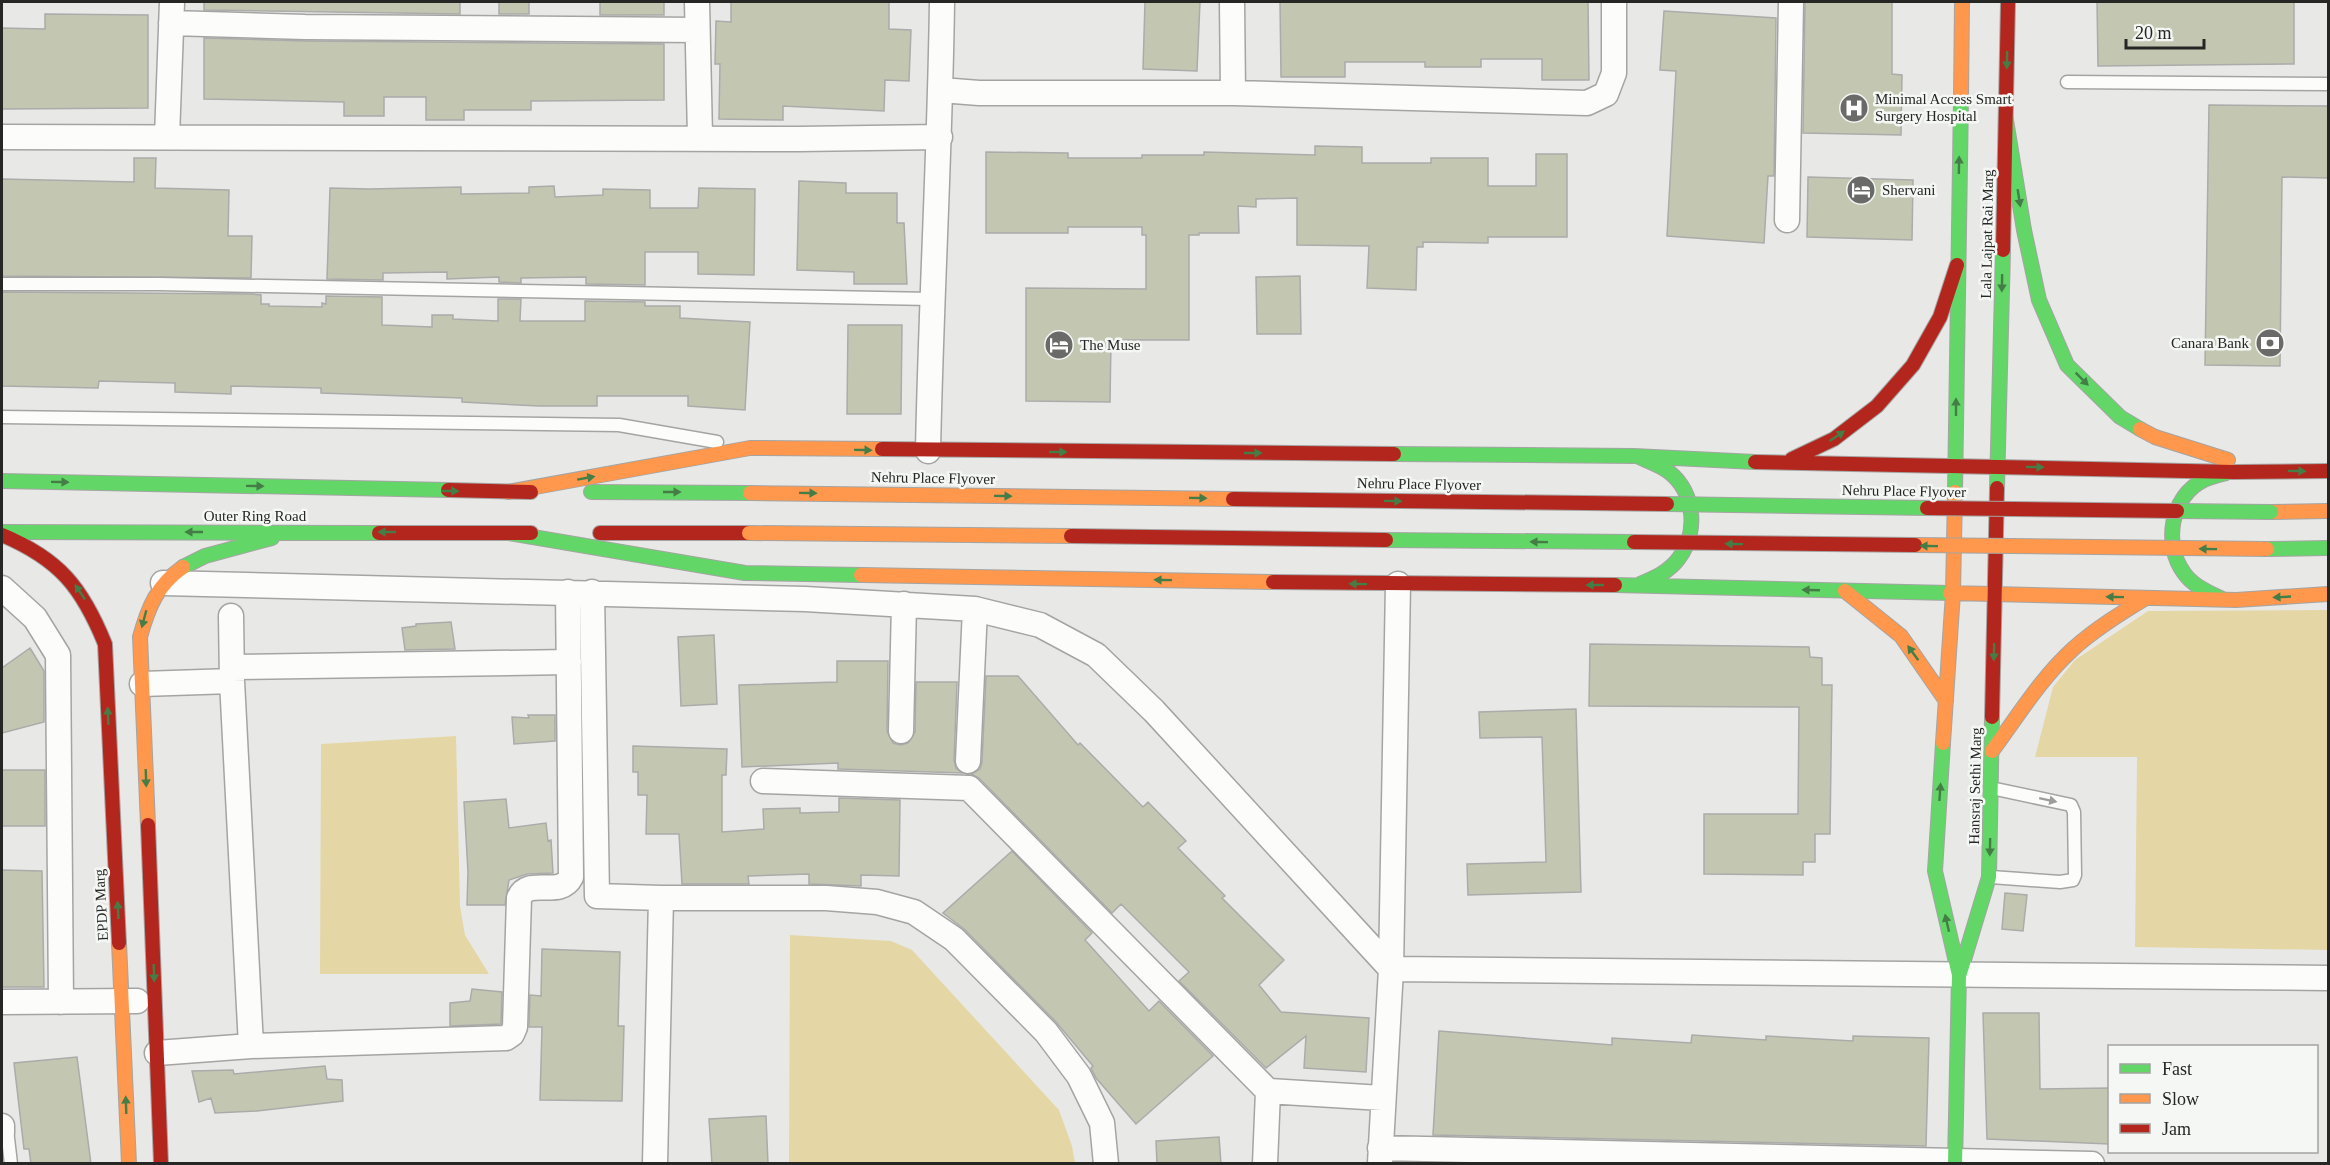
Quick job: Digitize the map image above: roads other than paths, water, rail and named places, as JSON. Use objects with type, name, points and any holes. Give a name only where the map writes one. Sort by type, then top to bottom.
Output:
[{"type":"main road","name":"Lala Lajpat Rai Marg","points":[[1953,593],[1962,2]]},
{"type":"main road","name":"Lala Lajpat Rai Marg","points":[[1995,594],[2008,2]]},
{"type":"main road","points":[[2006,120],[2024,230],[2039,300],[2067,365],[2120,417],[2155,437],[2265,470]]},
{"type":"main road","points":[[1785,463],[1834,439],[1877,406],[1913,364],[1940,317],[1957,265]]},
{"type":"main road","points":[[508,492],[750,448],[1634,456],[1785,463],[2234,472],[2328,471]]},
{"type":"main road","points":[[1622,585],[1653,580],[1666,573],[1686,550],[1693,520],[1684,490],[1675,478],[1650,461],[1634,456]]},
{"type":"main road","points":[[2234,472],[2211,477],[2191,488],[2181,500],[2175,514],[2171,529],[2171,544],[2179,566],[2193,584],[2206,593],[2236,600]]},
{"type":"main road","name":"Outer Ring Road","points":[[2,481],[508,492]]},
{"type":"main road","name":"Nehru Place Flyover","points":[[508,492],[2328,511]]},
{"type":"main road","points":[[161,1164],[140,637],[144,617],[151,599],[177,569],[194,560],[295,532]]},
{"type":"main road","points":[[509,533],[745,573],[1398,584],[1622,585],[2236,600],[2328,594]]},
{"type":"main road","points":[[509,533],[749,533],[2328,548]]},
{"type":"main road","name":"Outer Ring Road","points":[[2,534],[509,533]]},
{"type":"main road","name":"EPDP Marg","points":[[2,534],[23,543],[51,561],[75,584],[94,613],[105,644],[129,1164]]},
{"type":"main road","points":[[1845,591],[1901,636],[1946,701]]},
{"type":"main road","name":"Hansraj Sethi Marg","points":[[1953,593],[1935,871],[1959,975],[1955,1162]]},
{"type":"main road","name":"Hansraj Sethi Marg","points":[[1959,975],[1989,877],[1995,594]]},
{"type":"main road","points":[[1992,751],[2049,676],[2072,650],[2100,627],[2146,598]]},
{"type":"street","points":[[697,2],[700,137]]},
{"type":"street","points":[[928,451],[931,299],[940,137],[942,2]]},
{"type":"street","points":[[1232,2],[1233,93]]},
{"type":"street","points":[[941,90],[979,93],[1233,93],[1587,103],[1606,94],[1614,73],[1614,2]]},
{"type":"street","points":[[1787,220],[1791,2]]},
{"type":"street","points":[[166,137],[171,12],[305,27],[697,30]]},
{"type":"street","points":[[2,136],[799,139],[940,137]]},
{"type":"street","points":[[163,583],[580,592],[904,604],[975,609],[1040,625],[1096,655],[1154,711],[1391,969],[2328,978]]},
{"type":"street","points":[[1398,584],[1391,969],[1380,1156],[2092,1164]]},
{"type":"street","points":[[2,588],[35,618],[58,655],[62,1002]]},
{"type":"street","points":[[157,1053],[251,1046],[506,1038],[513,1034],[521,892],[528,888],[564,886],[571,877],[569,662],[580,592]]},
{"type":"street","points":[[580,592],[597,896],[826,898],[877,902],[914,912],[954,939],[1046,1032],[1079,1076],[1102,1123],[1106,1164]]},
{"type":"street","points":[[901,731],[904,604]]},
{"type":"street","points":[[968,761],[975,609]]},
{"type":"street","points":[[231,616],[251,1046]]},
{"type":"street","points":[[142,684],[232,674],[569,662]]},
{"type":"street","points":[[763,781],[969,788],[1268,1091],[1382,1098]]},
{"type":"street","points":[[655,1164],[661,898]]},
{"type":"street","points":[[2,1002],[155,1001]]},
{"type":"street","points":[[1265,1164],[1268,1091]]},
{"type":"street","points":[[2,1126],[2,1132]]},
{"type":"lane","points":[[2067,82],[2328,84]]},
{"type":"lane","points":[[2,284],[171,284],[931,299]]},
{"type":"lane","points":[[2,417],[619,425],[750,448]]},
{"type":"lane","points":[[1989,877],[2060,882],[2073,880],[2075,875],[2074,812],[2071,805],[1991,788]]},
{"type":"lane","points":[[2,1132],[8,1138],[11,1164]]},
{"type":"place","name":"Minimal Access Smart Surgery Hospital","points":[[1854,108]]},
{"type":"place","name":"Shervani","points":[[1861,190]]},
{"type":"place","name":"Canara Bank","points":[[2270,343]]},
{"type":"place","name":"The Muse","points":[[1059,345]]}]
